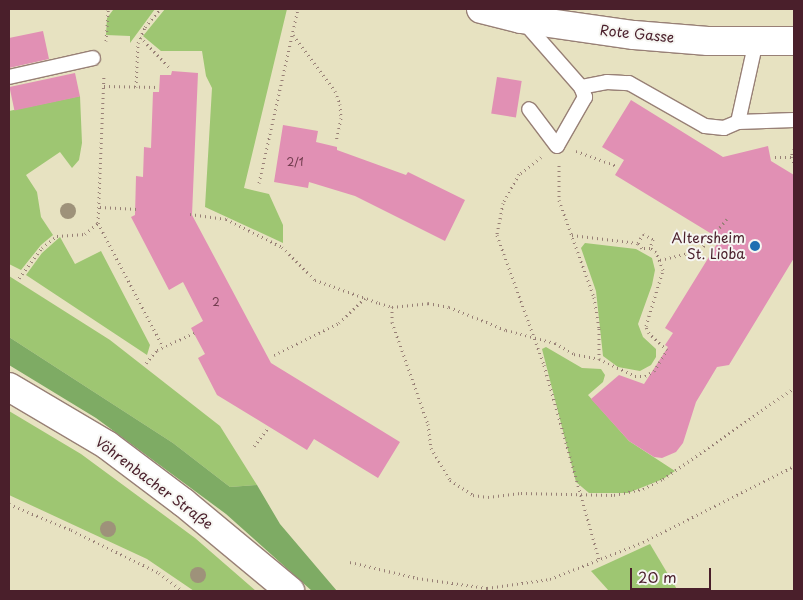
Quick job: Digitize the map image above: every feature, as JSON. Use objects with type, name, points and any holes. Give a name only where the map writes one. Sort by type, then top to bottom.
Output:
[{"type":"street","name":"Rote Gasse","points":[[481,9],[521,19],[634,35],[794,41]]},
{"type":"street","name":"Vöhrenbacher Straße","points":[[9,387],[107,445],[191,509],[290,591]]},
{"type":"lane","points":[[521,19],[581,87],[585,96],[557,146],[529,108]]},
{"type":"lane","points":[[738,122],[756,41]]},
{"type":"lane","points":[[9,77],[93,58]]},
{"type":"lane","points":[[581,87],[607,82],[629,83],[705,126],[724,128],[738,122],[794,120]]},
{"type":"path","points":[[106,44],[108,9]]},
{"type":"path","points":[[136,86],[140,37],[160,9]]},
{"type":"path","points":[[259,183],[298,9]]},
{"type":"path","points":[[293,34],[335,91],[340,104],[342,118],[336,141]]},
{"type":"path","points":[[140,37],[170,68]]},
{"type":"path","points":[[105,69],[98,223],[163,347]]},
{"type":"path","points":[[104,86],[159,87]]},
{"type":"path","points":[[557,146],[618,166]]},
{"type":"path","points":[[557,146],[559,200],[594,297],[599,328],[599,359]]},
{"type":"path","points":[[557,146],[519,174],[503,204],[497,235],[534,338],[558,413],[578,492],[599,560]]},
{"type":"path","points":[[794,149],[791,157],[794,163]]},
{"type":"path","points":[[774,157],[791,157]]},
{"type":"path","points":[[100,207],[138,209]]},
{"type":"path","points":[[190,214],[226,219],[282,247],[308,276],[365,298],[392,307],[409,303],[449,307],[534,338],[555,343],[574,354],[599,359],[621,372],[645,376],[654,371],[667,350],[646,326],[662,280],[660,260],[650,248]]},
{"type":"path","points":[[660,260],[700,250],[727,219]]},
{"type":"path","points":[[19,278],[42,248],[57,236],[85,234],[98,223]]},
{"type":"path","points":[[638,243],[643,234],[651,235],[653,243],[650,248]]},
{"type":"path","points":[[572,236],[638,243],[642,248],[650,248]]},
{"type":"path","points":[[274,355],[339,322],[365,298]]},
{"type":"path","points":[[392,307],[392,322],[428,424],[431,448],[450,480],[473,495],[488,498],[578,492],[614,495],[650,486],[794,388]]},
{"type":"path","points":[[146,363],[163,347],[194,333]]},
{"type":"path","points":[[254,446],[269,427]]},
{"type":"path","points":[[350,562],[418,578],[487,590],[550,579],[643,542],[794,466]]},
{"type":"path","points":[[9,504],[159,573],[182,591]]},
{"type":"green space","points":[[155,9],[130,43],[130,36],[106,35],[107,18],[113,10]]},
{"type":"green space","points":[[165,9],[287,9],[244,188],[269,194],[283,225],[283,243],[205,207],[212,88],[206,76],[202,51],[161,51],[143,36]]},
{"type":"green space","points":[[80,96],[82,143],[79,160],[72,168],[60,152],[26,175],[37,192],[41,217],[53,235],[41,245],[21,270],[9,264],[9,111]]},
{"type":"green space","points":[[60,237],[75,264],[101,251],[150,345],[147,355],[26,275],[42,253]]},
{"type":"green space","points":[[585,243],[636,249],[652,258],[655,270],[652,285],[638,324],[643,337],[656,349],[656,357],[651,365],[640,371],[618,367],[603,356],[596,291],[581,248]]},
{"type":"green space","points":[[9,276],[110,340],[220,426],[257,485],[230,487],[173,443],[9,337]]},
{"type":"green space","points":[[9,337],[173,443],[230,487],[257,485],[280,524],[337,591],[312,591],[226,514],[96,418],[9,365]]},
{"type":"green space","points":[[546,347],[582,368],[601,369],[605,375],[603,382],[588,395],[629,441],[675,471],[663,479],[628,493],[589,493],[576,482],[542,349]]},
{"type":"green space","points":[[9,411],[81,454],[195,538],[256,591],[194,591],[147,559],[9,495]]},
{"type":"green space","points":[[650,544],[678,591],[609,591],[591,571]]},
{"type":"building","points":[[43,31],[49,59],[9,68],[9,38]]},
{"type":"building","points":[[172,71],[198,73],[192,215],[271,363],[400,442],[378,478],[314,439],[307,450],[217,395],[198,358],[205,354],[191,328],[203,321],[183,282],[169,290],[131,217],[135,215],[136,176],[143,177],[144,147],[151,148],[153,92],[159,92],[160,75],[171,75]]},
{"type":"building","points":[[75,73],[80,96],[14,110],[9,87]]},
{"type":"building","points":[[497,77],[522,81],[516,117],[491,114]]},
{"type":"building","name":"Altersheim St. Lioba","points":[[631,100],[723,157],[768,146],[771,161],[794,175],[794,258],[729,365],[717,367],[696,402],[683,443],[676,452],[662,458],[654,457],[629,441],[591,399],[619,375],[644,384],[668,347],[665,345],[673,333],[665,328],[720,239],[615,175],[624,160],[602,147]]},
{"type":"building","points":[[283,125],[318,131],[316,142],[337,147],[337,150],[406,175],[408,172],[465,200],[445,241],[355,196],[309,182],[308,188],[274,182]]},
{"type":"place","name":"Altersheim St. Lioba","points":[[755,246]]}]
